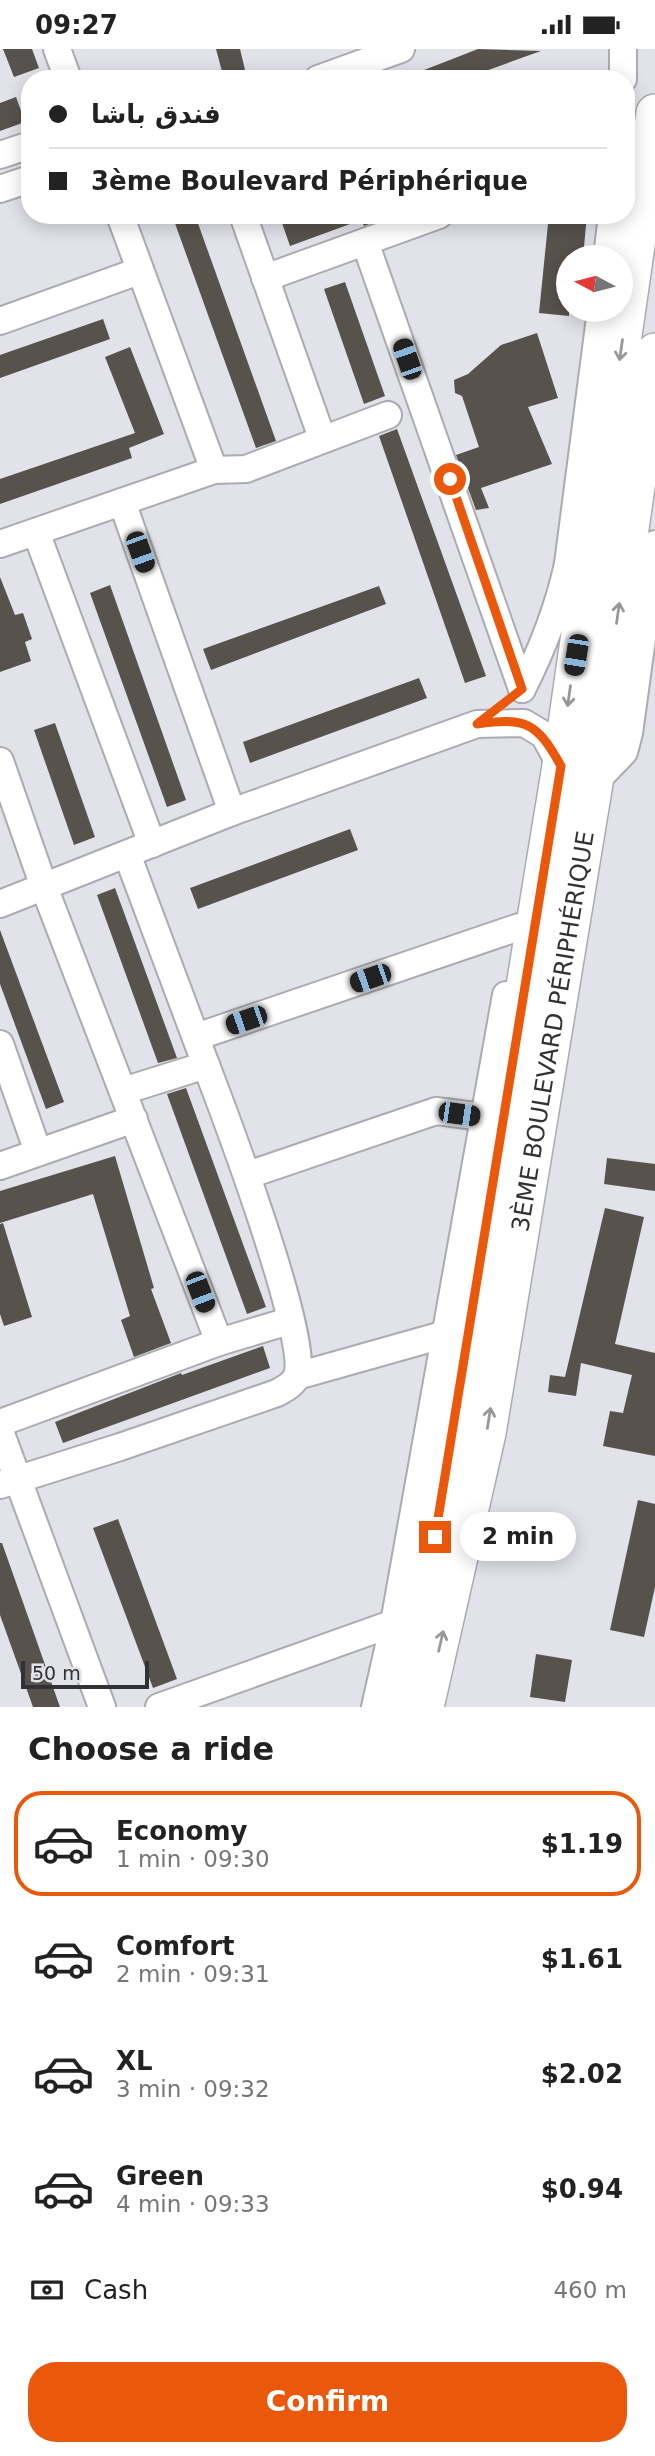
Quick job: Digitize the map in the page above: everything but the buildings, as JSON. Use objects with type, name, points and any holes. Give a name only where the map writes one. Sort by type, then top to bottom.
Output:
[{"type":"highway","name":"3ÈME BOULEVARD PÉRIPHÉRIQUE","points":[[394,1707],[435,1537],[561,766],[655,113]]},
{"type":"highway","name":"3ÈME BOULEVARD PÉRIPHÉRIQUE","points":[[425,1707],[487,1433],[594,783],[655,352]]},
{"type":"street","points":[[57,49],[65,70]]},
{"type":"street","points":[[330,70],[344,59],[401,49]]},
{"type":"street","points":[[623,49],[623,70]]},
{"type":"street","points":[[0,155],[21,148]]},
{"type":"street","points":[[0,188],[21,182]]},
{"type":"street","points":[[130,224],[139,271],[214,470]]},
{"type":"street","points":[[250,224],[265,278],[322,438]]},
{"type":"street","points":[[265,278],[414,224]]},
{"type":"street","points":[[608,245],[611,224]]},
{"type":"street","points":[[365,242],[522,689]]},
{"type":"street","points":[[0,321],[139,271]]},
{"type":"street","points":[[522,689],[545,643],[565,577],[599,322]]},
{"type":"street","points":[[0,544],[214,470],[246,469],[388,415]]},
{"type":"street","points":[[122,502],[232,812]]},
{"type":"street","points":[[36,532],[152,845]]},
{"type":"street","points":[[594,783],[624,751],[629,733],[655,544]]},
{"type":"street","points":[[0,904],[232,812],[477,724],[549,667],[583,609]]},
{"type":"street","points":[[477,724],[524,723],[544,735],[561,766]]},
{"type":"street","points":[[0,761],[44,887],[219,1342]]},
{"type":"street","points":[[375,1707],[394,1623],[519,927],[530,884],[548,846]]},
{"type":"street","points":[[9,1481],[120,1447],[276,1393],[290,1385],[297,1376],[298,1362],[289,1321],[248,1175],[127,854]]},
{"type":"street","points":[[196,1037],[519,927]]},
{"type":"street","points":[[0,1044],[38,1152]]},
{"type":"street","points":[[123,1091],[206,1065]]},
{"type":"street","points":[[248,1175],[436,1111],[483,1117]]},
{"type":"street","points":[[0,1166],[134,1119]]},
{"type":"street","points":[[0,1423],[219,1342],[289,1321]]},
{"type":"street","points":[[297,1376],[446,1334]]},
{"type":"street","points":[[0,1431],[9,1481],[102,1707]]},
{"type":"street","points":[[159,1707],[394,1623]]},
{"type":"route","points":[[435,1537],[561,766],[544,735],[524,723],[496,721],[477,724],[522,689],[450,479]]}]
